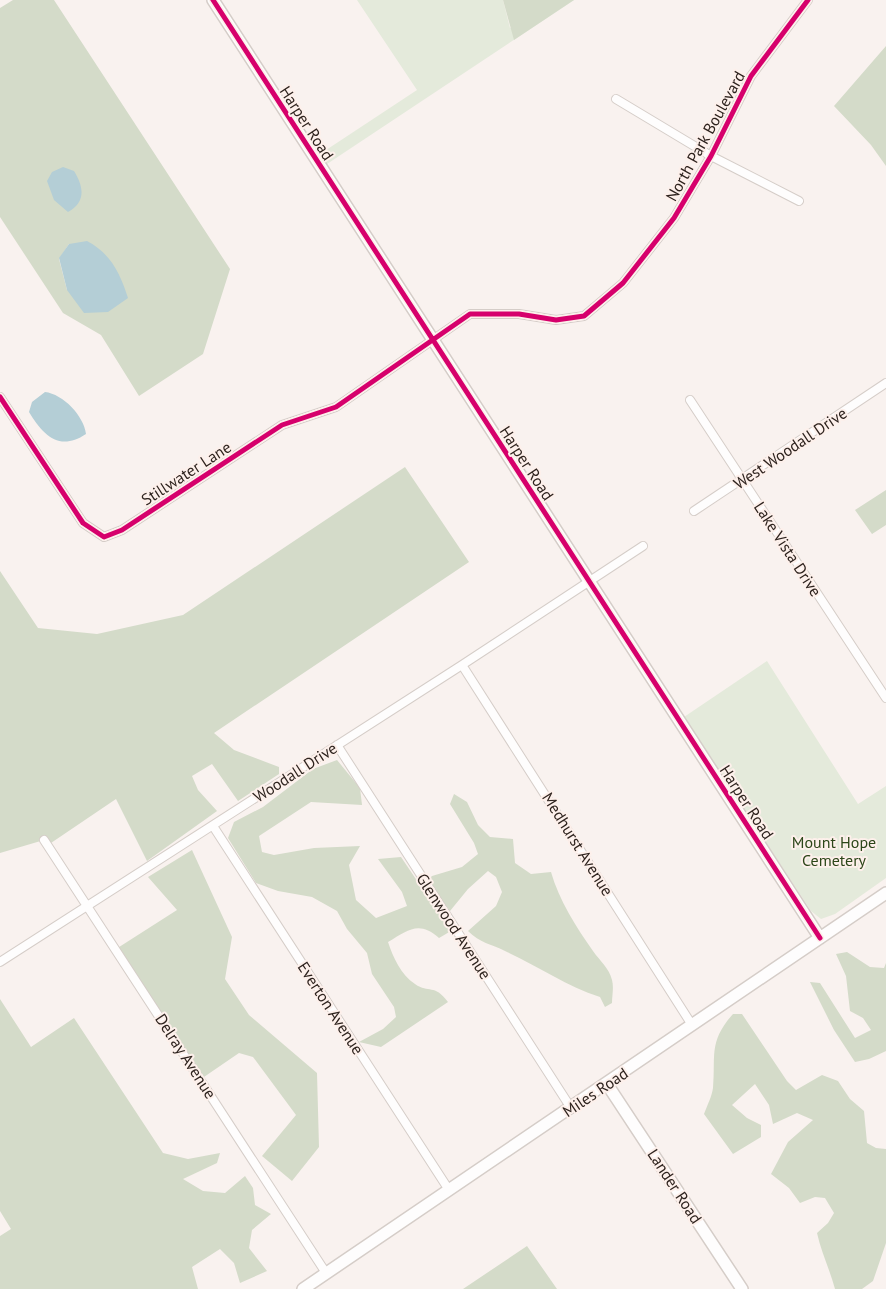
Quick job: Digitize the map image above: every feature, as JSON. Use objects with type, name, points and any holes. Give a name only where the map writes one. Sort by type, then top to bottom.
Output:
[{"type":"street","name":"Harper Road","points":[[214,0],[820,938]]},
{"type":"street","name":"North Park Boulevard","points":[[434,341],[470,314],[519,314],[556,320],[584,316],[623,283],[674,218],[711,156],[751,76],[808,0]]},
{"type":"street","points":[[616,99],[711,156],[799,201]]},
{"type":"street","name":"Stillwater Lane","points":[[0,397],[83,523],[104,537],[122,530],[282,425],[336,407],[434,341]]},
{"type":"street","name":"West Woodall Drive","points":[[694,511],[886,383]]},
{"type":"street","name":"Lake Vista Drive","points":[[690,400],[886,698]]},
{"type":"street","points":[[589,580],[643,546]]},
{"type":"street","name":"Woodall Drive","points":[[0,962],[462,665],[589,580]]},
{"type":"street","name":"Medhurst Avenue","points":[[462,665],[692,1024]]},
{"type":"street","name":"Glenwood Avenue","points":[[337,745],[571,1108]]},
{"type":"street","name":"Everton Avenue","points":[[213,826],[449,1190]]},
{"type":"street","name":"Delray Avenue","points":[[44,840],[326,1273]]},
{"type":"street","name":"Miles Road","points":[[303,1289],[886,893]]},
{"type":"street","name":"Lander Road","points":[[607,1084],[742,1289]]},
{"type":"green space","points":[[13,0],[54,0],[230,269],[203,354],[139,396],[101,335],[63,313],[0,217],[0,8]],"holes":[[[69,244],[67,290],[59,259]]]},
{"type":"green space","points":[[357,0],[503,0],[510,28],[553,0],[574,0],[324,166],[317,156],[417,90]]},
{"type":"green space","points":[[503,0],[574,0],[514,40]]},
{"type":"green space","points":[[886,46],[886,166],[871,145],[834,106]]},
{"type":"green space","points":[[405,467],[469,562],[214,733],[234,750],[279,767],[279,774],[238,801],[212,764],[192,776],[198,790],[217,811],[147,861],[116,799],[48,845],[44,840],[0,853],[0,571],[38,628],[97,634],[183,615]]},
{"type":"green space","points":[[886,490],[886,525],[872,534],[855,510]]},
{"type":"green space","name":"Mount Hope Cemetery","points":[[767,661],[858,804],[886,786],[886,878],[835,914],[821,919],[811,911],[684,717]]},
{"type":"green space","points":[[337,760],[360,788],[362,805],[311,802],[259,836],[262,852],[274,855],[314,848],[360,846],[349,865],[356,900],[376,918],[407,906],[402,892],[378,859],[401,857],[451,931],[439,938],[425,929],[419,928],[408,931],[388,942],[398,965],[410,980],[420,987],[439,993],[448,1002],[381,1047],[359,1042],[383,1029],[396,1017],[394,1007],[372,974],[367,953],[347,929],[337,911],[312,897],[278,891],[256,883],[228,838],[234,822],[263,807],[313,769]]},
{"type":"green space","points":[[454,794],[467,802],[478,825],[490,837],[513,839],[515,863],[531,874],[551,872],[569,913],[611,976],[613,986],[612,1003],[605,1007],[600,997],[564,982],[517,957],[481,941],[468,931],[496,906],[502,892],[496,877],[488,871],[468,889],[450,911],[427,881],[432,876],[462,867],[478,854],[474,843],[450,804]]},
{"type":"green space","points":[[192,850],[232,937],[225,979],[249,1015],[317,1073],[319,1147],[292,1181],[262,1156],[296,1115],[253,1057],[239,1053],[201,1079],[116,949],[177,910],[148,877]]},
{"type":"green space","points":[[847,952],[870,967],[884,968],[886,963],[886,1051],[869,1059],[855,1062],[834,1030],[810,982],[820,983],[855,1038],[871,1030],[863,1018],[850,1011],[846,976],[836,954]]},
{"type":"green space","points":[[0,999],[31,1047],[74,1018],[163,1153],[188,1159],[220,1153],[217,1163],[183,1179],[203,1191],[225,1193],[245,1176],[253,1188],[255,1205],[271,1214],[252,1230],[249,1248],[267,1271],[240,1283],[234,1263],[220,1249],[192,1267],[198,1289],[0,1289],[0,1236],[11,1229],[0,1211]]},
{"type":"green space","points":[[733,1014],[742,1014],[787,1081],[796,1090],[822,1075],[838,1081],[850,1099],[864,1111],[867,1143],[876,1148],[886,1149],[886,1243],[873,1281],[862,1289],[835,1289],[817,1233],[828,1223],[834,1213],[825,1198],[815,1197],[800,1203],[789,1188],[771,1174],[788,1142],[813,1120],[797,1113],[773,1124],[769,1105],[755,1084],[732,1105],[747,1118],[761,1125],[761,1137],[733,1154],[704,1114],[713,1088],[716,1041]]},
{"type":"green space","points":[[527,1246],[557,1289],[463,1289]]},
{"type":"water","points":[[63,167],[74,171],[80,183],[82,194],[78,204],[68,212],[54,200],[47,181],[52,172]]},
{"type":"water","points":[[87,241],[102,252],[114,265],[122,280],[128,298],[108,312],[84,313],[67,290],[59,258],[69,244]]},
{"type":"water","points":[[45,392],[59,397],[72,407],[81,420],[86,434],[76,439],[60,441],[46,434],[40,428],[29,412],[32,402]]},
{"type":"cycle path","points":[[213,0],[820,938]]},
{"type":"cycle path","points":[[0,397],[83,523],[104,537],[122,530],[282,425],[336,407],[470,314],[519,314],[556,320],[584,316],[623,283],[674,218],[711,156],[751,76],[808,0]]}]
